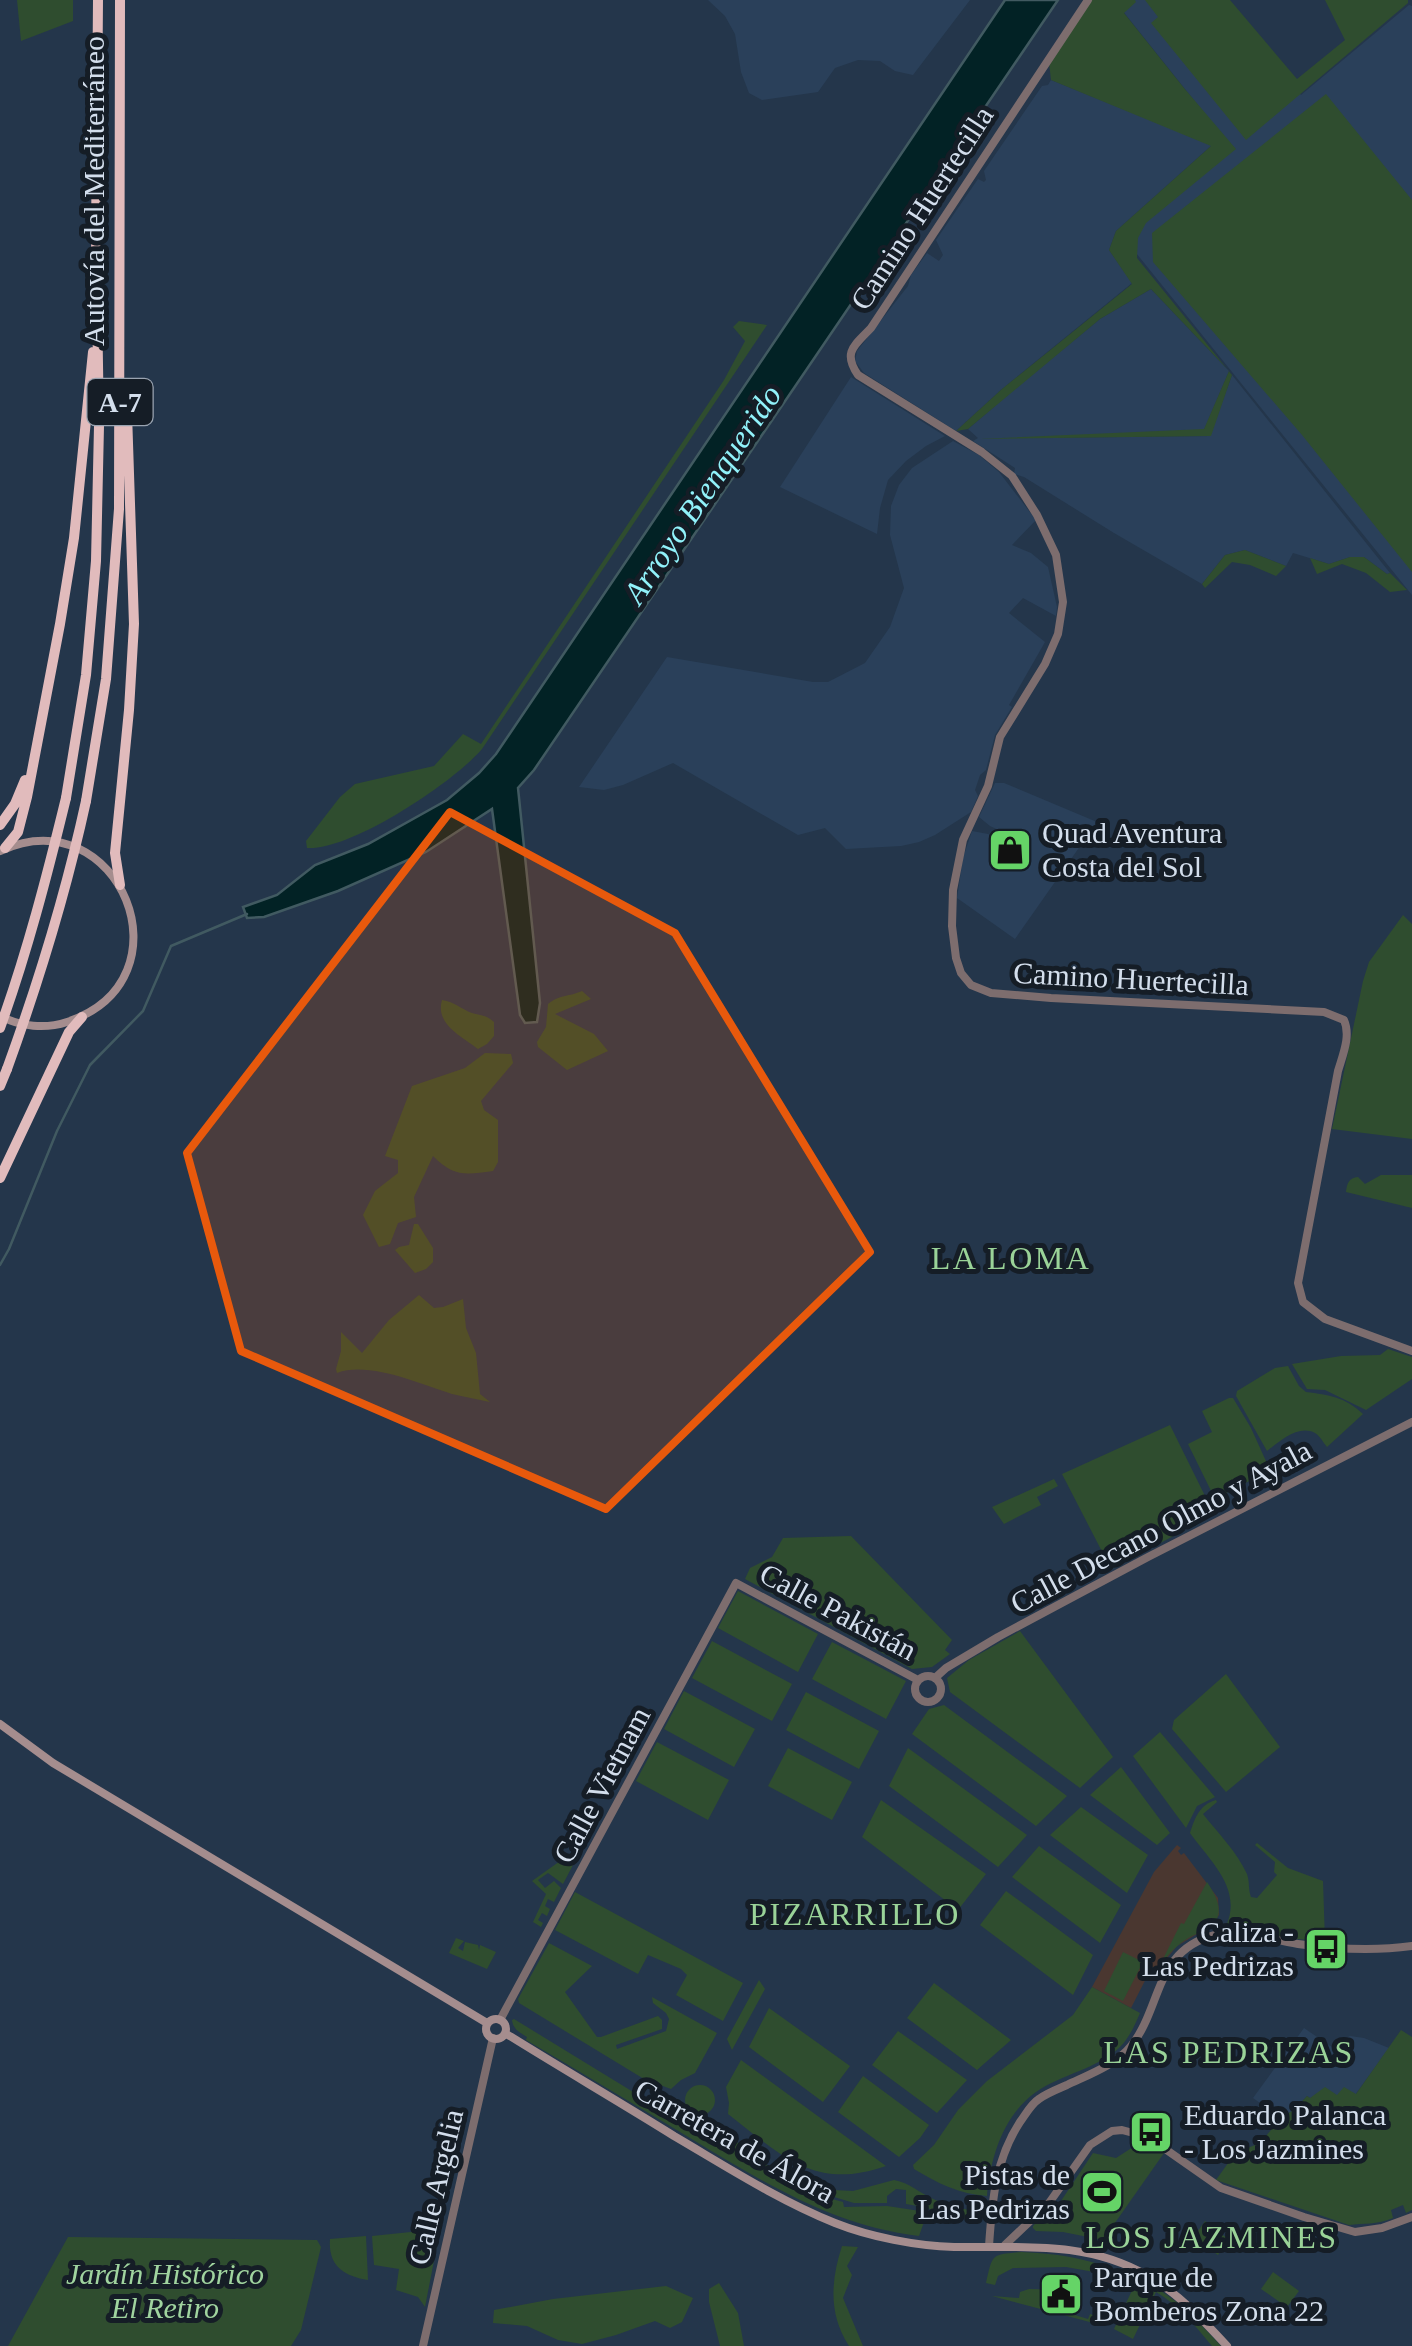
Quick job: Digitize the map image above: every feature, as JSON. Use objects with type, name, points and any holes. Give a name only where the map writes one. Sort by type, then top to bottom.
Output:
[{"type":"highway","name":"Autovía del Mediterráneo","points":[[0,1028],[22,964],[66,798],[86,675],[96,560],[99,426],[98,0]]},
{"type":"highway","name":"Autovía del Mediterráneo","points":[[0,1086],[37,986],[72,866],[106,679],[116,566],[120,426],[120,0]]},
{"type":"highway","points":[[2,850],[18,832],[74,538],[98,296]]},
{"type":"highway","points":[[119,297],[129,418],[134,624],[115,853],[120,886]]},
{"type":"highway","points":[[0,825],[21,792],[36,751]]},
{"type":"highway","points":[[0,1178],[68,1032],[82,1017]]},
{"type":"main road","points":[[0,1016],[32,1026],[58,1025],[82,1017],[104,1002],[120,982],[130,959],[134,934],[132,914],[120,886],[104,865],[82,850],[57,842],[30,842],[2,850]]},
{"type":"main road","points":[[0,1724],[53,1763],[487,2023]]},
{"type":"main road","points":[[500,2020],[505,2026],[501,2037],[487,2034],[487,2023],[500,2020]]},
{"type":"main road","name":"Carretera de Álora","points":[[504,2033],[766,2191],[838,2224],[904,2241],[952,2247],[1052,2247],[1085,2251],[1117,2261],[1174,2293],[1227,2346]]},
{"type":"street","name":"Camino Huertecilla","points":[[1088,0],[849,356],[858,375],[982,452],[1012,476],[1056,555],[1063,602],[1058,634],[1045,664],[1000,737],[988,786],[963,840],[953,890],[956,958],[970,985],[990,993],[1324,1012],[1344,1020],[1347,1038],[1298,1282],[1303,1302],[1324,1318],[1412,1351]]},
{"type":"street","name":"Calle Decano Olmo y Ayala","points":[[935,1678],[998,1638],[1148,1557],[1412,1422]]},
{"type":"street","name":"Calle Pakistán","points":[[736,1584],[918,1680]]},
{"type":"street","name":"Calle Vietnam","points":[[500,2020],[736,1584]]},
{"type":"street","points":[[926,1676],[935,1678],[941,1691],[936,1699],[926,1702],[918,1697],[918,1680],[926,1676]]},
{"type":"street","points":[[989,2246],[998,2172],[1009,2140],[1022,2120],[1038,2100],[1098,2071],[1128,2050],[1141,2031],[1162,1977],[1189,1948],[1216,1935],[1242,1932],[1302,1945],[1412,1946]]},
{"type":"street","name":"Calle Argelia","points":[[423,2346],[493,2038]]},
{"type":"street","points":[[1005,2245],[1049,2203],[1090,2146],[1112,2131],[1148,2137],[1221,2188],[1355,2232],[1412,2218]]},
{"type":"highlighted area","points":[[450,812],[675,933],[870,1252],[606,1509],[241,1351],[187,1153]]},
{"type":"shaded area","points":[[708,0],[970,0],[913,75],[895,71],[880,61],[858,60],[835,68],[818,92],[762,100],[749,93],[735,34],[725,16]]},
{"type":"shaded area","points":[[1114,0],[1223,0],[1301,95],[1412,6],[1412,595],[1124,238],[1232,148]]},
{"type":"shaded area","points":[[1051,80],[1212,145],[1116,231],[1109,250],[1132,283],[956,431],[864,373],[855,361],[857,351],[908,286],[927,253],[939,261],[943,255],[936,240],[978,179],[986,180],[984,171],[1042,86]]},
{"type":"shaded area","points":[[1151,289],[1229,371],[1204,430],[1029,438],[1210,436],[1232,375],[1390,573],[1364,557],[1329,564],[1293,553],[1286,566],[1245,550],[1225,555],[1202,584],[1014,474],[1015,468],[973,441],[978,438],[968,429],[1010,393],[1100,319]]},
{"type":"shaded area","points":[[851,377],[945,436],[906,461],[888,480],[877,534],[780,487]]},
{"type":"shaded area","points":[[953,441],[999,472],[1036,520],[1012,545],[1031,553],[1048,567],[1057,607],[1056,616],[1023,598],[1009,613],[1045,642],[995,735],[971,812],[919,842],[846,849],[825,828],[798,835],[673,763],[604,790],[579,787],[667,657],[813,682],[828,682],[865,663],[890,627],[904,588],[890,535],[891,506],[899,485],[912,468]]},
{"type":"shaded area","points":[[995,783],[1004,783],[1097,822],[1015,939],[957,898],[972,831],[1006,842],[1007,834],[979,817]]},
{"type":"shaded area","points":[[1177,1845],[1218,1898],[1219,1915],[1212,1925],[1177,1946],[1158,1969],[1152,1967],[1131,2008],[1092,1987],[1154,1872]]},
{"type":"shaded area","points":[[1304,2028],[1339,2052],[1350,2036],[1389,2048],[1355,2095],[1307,2096],[1281,2118],[1253,2098]]},
{"type":"green space","points":[[17,0],[73,0],[73,21],[21,41]]},
{"type":"green space","points":[[1091,0],[1135,0],[1124,13],[1236,149],[1146,223],[1138,238],[1137,258],[1227,369],[1151,289],[1100,319],[968,429],[956,431],[1132,284],[1109,250],[1116,231],[1211,146],[1051,80],[1049,62]]},
{"type":"green space","points":[[1145,0],[1230,0],[1297,79],[1345,40],[1325,0],[1408,3],[1246,140],[1151,23],[1158,17]]},
{"type":"green space","points":[[1326,94],[1412,200],[1412,572],[1302,435],[1153,262],[1152,233]]},
{"type":"green space","points":[[739,321],[767,325],[482,749],[426,796],[374,827],[326,846],[307,848],[306,841],[355,784],[434,766],[463,734],[481,744],[724,380],[745,341],[733,327]]},
{"type":"green space","points":[[1229,371],[1232,375],[1211,436],[979,439],[1204,429]]},
{"type":"green space","points":[[1245,550],[1286,566],[1276,576],[1232,562],[1205,588],[1202,584],[1225,555]]},
{"type":"green space","points":[[1364,557],[1390,573],[1407,590],[1390,592],[1366,573],[1342,564],[1317,574],[1310,558],[1329,564]]},
{"type":"green space","points":[[1403,915],[1412,924],[1412,1139],[1332,1129],[1369,962]]},
{"type":"green space","points":[[582,991],[591,999],[555,1014],[594,1034],[608,1051],[567,1070],[537,1042],[546,1027],[548,1004]]},
{"type":"green space","points":[[442,1000],[494,1022],[494,1036],[478,1049],[446,1023]]},
{"type":"green space","points":[[485,1053],[511,1054],[513,1063],[481,1101],[484,1110],[498,1120],[498,1162],[493,1171],[467,1174],[447,1168],[433,1156],[414,1197],[416,1217],[398,1223],[390,1244],[379,1247],[363,1215],[375,1191],[398,1173],[398,1160],[385,1156],[412,1086],[465,1068]]},
{"type":"green space","points":[[1381,1175],[1412,1175],[1412,1208],[1346,1192],[1352,1178],[1358,1177],[1365,1184]]},
{"type":"green space","points":[[414,1224],[418,1224],[433,1248],[433,1262],[415,1273],[395,1250],[409,1245]]},
{"type":"green space","points":[[419,1295],[434,1308],[463,1299],[466,1328],[476,1353],[480,1394],[490,1402],[379,1372],[337,1373],[341,1332],[362,1353],[389,1320]]},
{"type":"green space","points":[[1388,1349],[1412,1357],[1412,1379],[1366,1410],[1325,1390],[1307,1389],[1292,1364],[1380,1355]]},
{"type":"green space","points":[[1288,1366],[1306,1392],[1336,1398],[1363,1414],[1327,1447],[1315,1433],[1302,1431],[1267,1451],[1236,1396],[1237,1391],[1275,1368]]},
{"type":"green space","points":[[1233,1398],[1251,1428],[1270,1470],[1215,1499],[1188,1444],[1212,1432],[1202,1411]]},
{"type":"green space","points":[[1170,1425],[1210,1506],[1186,1523],[1185,1530],[1111,1569],[1062,1474]]},
{"type":"green space","points":[[1054,1479],[1058,1486],[1037,1497],[1041,1505],[1004,1524],[992,1507]]},
{"type":"green space","points":[[851,1536],[952,1640],[945,1650],[950,1654],[932,1667],[912,1669],[745,1579],[750,1568],[772,1557],[783,1538]]},
{"type":"green space","points":[[738,1591],[818,1634],[798,1672],[718,1628]]},
{"type":"green space","points":[[1020,1631],[1113,1757],[1080,1788],[950,1692],[947,1678],[969,1660]]},
{"type":"green space","points":[[712,1641],[792,1684],[772,1721],[692,1678]]},
{"type":"green space","points":[[832,1642],[906,1681],[886,1719],[812,1679]]},
{"type":"green space","points":[[1226,1674],[1280,1747],[1226,1792],[1172,1729],[1174,1720]]},
{"type":"green space","points":[[684,1691],[755,1729],[734,1767],[664,1729]]},
{"type":"green space","points":[[806,1692],[879,1731],[859,1769],[786,1730]]},
{"type":"green space","points":[[944,1705],[1067,1796],[1036,1826],[912,1734],[929,1709]]},
{"type":"green space","points":[[1160,1732],[1215,1797],[1197,1806],[1186,1828],[1133,1756]]},
{"type":"green space","points":[[657,1742],[729,1780],[708,1820],[636,1781]]},
{"type":"green space","points":[[788,1748],[852,1782],[832,1820],[768,1786]]},
{"type":"green space","points":[[908,1748],[1027,1835],[998,1867],[889,1786]]},
{"type":"green space","points":[[1121,1767],[1170,1833],[1157,1845],[1090,1795]]},
{"type":"green space","points":[[881,1800],[986,1874],[958,1910],[862,1837]]},
{"type":"green space","points":[[1216,1800],[1203,1814],[1243,1866],[1251,1897],[1257,1898],[1277,1875],[1275,1862],[1257,1843],[1288,1868],[1323,1881],[1325,1941],[1226,1926],[1230,1913],[1227,1888],[1190,1833],[1202,1809]]},
{"type":"green space","points":[[1081,1807],[1148,1855],[1127,1893],[1050,1835]]},
{"type":"green space","points":[[584,1844],[563,1884],[548,1873],[538,1880],[545,1888],[554,1881],[561,1888],[554,1902],[548,1899],[547,1916],[542,1913],[538,1920],[543,1923],[541,1927],[533,1922],[546,1894],[532,1881]]},
{"type":"green space","points":[[1039,1846],[1121,1905],[1100,1943],[1012,1877]]},
{"type":"green space","points":[[1207,1882],[1217,1900],[1217,1919],[1177,1946],[1158,1969],[1181,1923],[1184,1924]]},
{"type":"green space","points":[[1006,1891],[1093,1955],[1073,1995],[980,1925]]},
{"type":"green space","points":[[575,1892],[743,1983],[723,2021],[676,1995],[687,1975],[681,1969],[648,1955],[638,1974],[555,1930]]},
{"type":"green space","points":[[456,1938],[464,1941],[458,1948],[463,1951],[465,1942],[478,1945],[479,1950],[480,1945],[496,1952],[487,1969],[449,1953]]},
{"type":"green space","points":[[549,1943],[592,1966],[565,1992],[597,2037],[658,2016],[662,2020],[662,2029],[616,2045],[617,2049],[666,2031],[669,2019],[652,1997],[717,2033],[695,2073],[671,2089],[644,2079],[519,2003]]},
{"type":"green space","points":[[1123,1952],[1143,1962],[1123,2001],[1104,1991]]},
{"type":"green space","points":[[759,1980],[765,1989],[732,2050],[727,2039]]},
{"type":"green space","points":[[934,1983],[1011,2040],[977,2070],[907,2018]]},
{"type":"green space","points":[[1092,1987],[1140,2013],[1134,2027],[1111,2055],[1036,2092],[1015,2113],[1000,2139],[987,2196],[949,2187],[914,2169],[913,2165],[934,2145],[958,2110],[987,2081],[1073,2015]]},
{"type":"green space","points":[[769,2008],[850,2066],[823,2102],[749,2047]]},
{"type":"green space","points":[[514,2019],[643,2098],[674,2106],[687,2123],[718,2126],[777,2172],[810,2187],[811,2193],[843,2202],[844,2207],[887,2206],[920,2211],[919,2218],[924,2222],[919,2236],[857,2223],[772,2186],[526,2040],[514,2026]]},
{"type":"green space","points":[[1401,2030],[1412,2037],[1412,2210],[1406,2213],[1403,2205],[1391,2210],[1393,2218],[1349,2225],[1216,2180],[1238,2149],[1260,2143],[1307,2096],[1310,2098],[1325,2087],[1337,2095],[1344,2087],[1356,2094]]},
{"type":"green space","points":[[898,2031],[967,2080],[937,2113],[872,2065]]},
{"type":"green space","points":[[741,2060],[886,2166],[861,2173],[819,2172],[765,2143],[728,2114],[726,2087]]},
{"type":"green space","points":[[863,2076],[929,2125],[899,2157],[838,2112]]},
{"type":"green space","points":[[700,2085],[714,2094],[715,2100],[706,2114],[700,2115],[686,2106],[685,2100],[694,2086]]},
{"type":"green space","name":"Pistas de Las Pedrizas","points":[[1146,2146],[1164,2153],[1103,2240],[1033,2228],[1052,2206],[1059,2204],[1093,2153],[1116,2158],[1130,2149]]},
{"type":"green space","points":[[894,2180],[939,2201],[984,2213],[983,2216],[952,2216],[948,2220],[933,2215],[929,2208],[906,2204],[906,2190],[896,2189],[887,2196],[887,2203],[854,2203],[814,2191],[853,2191]]},
{"type":"green space","points":[[1205,2221],[1228,2239],[1218,2255],[1193,2238]]},
{"type":"green space","points":[[440,2229],[425,2307],[418,2297],[396,2290],[399,2269],[374,2265],[372,2236]]},
{"type":"green space","points":[[366,2236],[368,2280],[339,2268],[330,2248],[330,2239]]},
{"type":"green space","name":"Jardín Histórico El Retiro","points":[[68,2237],[317,2240],[321,2247],[301,2330],[291,2346],[8,2346]]},
{"type":"green space","points":[[842,2246],[858,2247],[847,2266],[852,2275],[843,2298],[863,2346],[849,2346],[837,2322],[834,2284]]},
{"type":"green space","points":[[1021,2252],[1084,2260],[1147,2281],[1185,2308],[1221,2346],[1212,2346],[1180,2310],[1156,2292],[1133,2339],[1114,2329],[1135,2284],[1111,2275],[1066,2267],[1013,2268],[998,2276],[995,2285],[986,2283],[995,2257]]},
{"type":"green space","points":[[1273,2272],[1299,2291],[1287,2307],[1261,2289]]},
{"type":"green space","points":[[719,2283],[738,2313],[744,2346],[720,2346],[709,2302],[709,2289]]},
{"type":"green space","points":[[666,2286],[693,2298],[682,2322],[670,2328],[655,2321],[582,2344],[558,2340],[527,2326],[493,2323],[494,2310]]},
{"type":"green space","points":[[1067,2290],[1062,2311],[1088,2319],[1090,2314],[1104,2314],[1101,2325],[992,2296],[1019,2298],[1020,2292]]},
{"type":"water","name":"Arroyo Bienquerido","points":[[1005,0],[1058,0],[534,770],[518,788],[540,1003],[537,1022],[525,1023],[520,1015],[492,809],[426,852],[338,891],[264,917],[247,918],[243,907],[277,895],[315,865],[368,844],[447,800],[496,754]]},
{"type":"waterway","points":[[0,1265],[57,1131],[90,1065],[143,1011],[171,946],[247,914]]},
{"type":"place","name":"Quad Aventura Costa del Sol","points":[[1010,850]]},
{"type":"place","name":"Caliza - Las Pedrizas","points":[[1326,1949]]},
{"type":"place","name":"Eduardo Palanca - Los Jazmines","points":[[1151,2132]]},
{"type":"place","name":"Pistas de Las Pedrizas","points":[[1102,2192]]},
{"type":"place","name":"Parque de Bomberos Zona 22","points":[[1061,2294]]},
{"type":"district","name":"LA LOMA","points":[[1011,1258]]},
{"type":"district","name":"PIZARRILLO","points":[[855,1914]]},
{"type":"district","name":"LAS PEDRIZAS","points":[[1229,2052]]},
{"type":"district","name":"LOS JAZMINES","points":[[1212,2237]]}]
